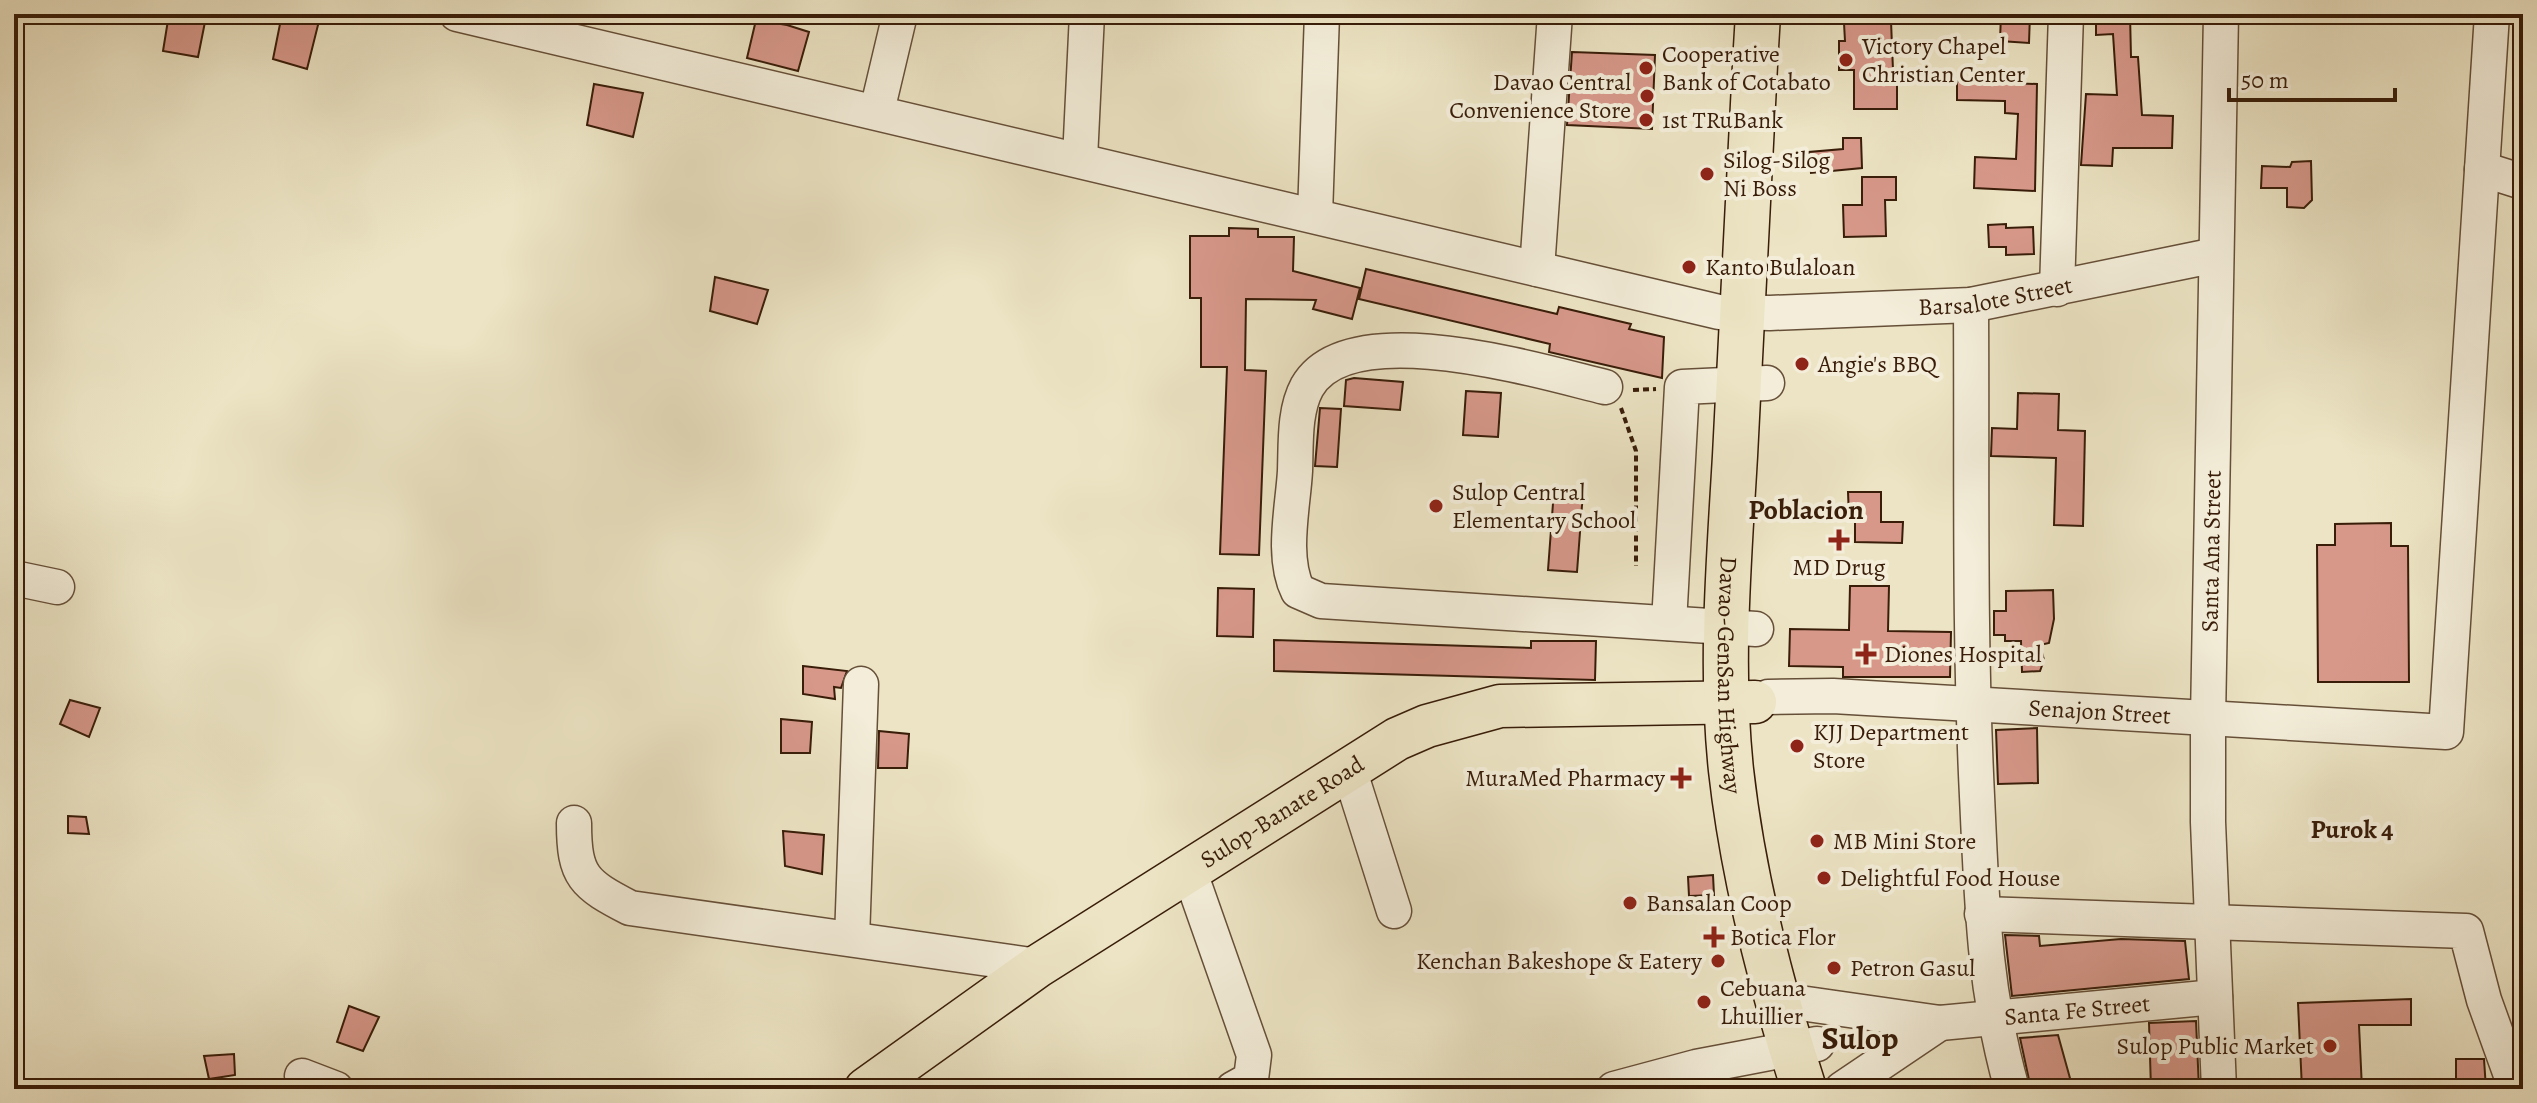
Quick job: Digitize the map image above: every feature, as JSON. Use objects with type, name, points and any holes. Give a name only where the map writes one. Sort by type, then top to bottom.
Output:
[{"type":"highway","name":"Davao-GenSan Highway","points":[[1758,14],[1756,313],[1741,628],[1741,702],[1760,776],[1805,1047],[1831,1089]]},
{"type":"highway","name":"Davao-GenSan Highway","points":[[1756,313],[1787,14]]},
{"type":"main road","name":"Sulop-Banate Road","points":[[866,1089],[1038,966],[1397,739],[1427,726],[1500,706],[1741,702]]},
{"type":"street","name":"Barsalote Street","points":[[457,14],[1080,159],[1687,307],[1756,313],[1971,305],[2216,255]]},
{"type":"street","points":[[877,111],[900,14]]},
{"type":"street","points":[[1080,159],[1087,14]]},
{"type":"street","points":[[1315,215],[1322,14]]},
{"type":"street","points":[[1537,269],[1555,14]]},
{"type":"street","points":[[2057,289],[2066,14]]},
{"type":"street","name":"Santa Ana Street","points":[[2219,1089],[2208,719],[2221,14]]},
{"type":"street","points":[[2492,14],[2482,169],[2523,182]]},
{"type":"street","name":"Senajon Street","points":[[1741,702],[1794,695],[2446,732],[2482,169]]},
{"type":"street","points":[[1971,305],[1972,705],[1982,914],[1993,1016],[2012,1089]]},
{"type":"street","points":[[1605,387],[1466,354],[1430,350],[1373,353],[1345,359],[1323,371],[1309,384],[1297,423],[1290,566],[1298,591],[1321,601],[1741,628]]},
{"type":"street","points":[[1669,623],[1682,387],[1753,384]]},
{"type":"street","points":[[14,578],[57,587]]},
{"type":"street","points":[[852,939],[861,684]]},
{"type":"street","points":[[1349,769],[1394,911]]},
{"type":"street","points":[[574,823],[574,855],[580,874],[595,889],[630,908],[1038,966]]},
{"type":"street","points":[[1189,870],[1254,1055],[1251,1079],[1233,1089]]},
{"type":"street","points":[[1982,914],[2466,931],[2484,1000],[2516,1089]]},
{"type":"street","name":"Santa Fe Street","points":[[1614,1089],[1696,1067],[1940,1023],[2215,997]]},
{"type":"street","name":"Santa Fe Street","points":[[1842,1089],[1940,1023]]},
{"type":"street","points":[[302,1076],[336,1089]]},
{"type":"path","points":[[1605,387],[1682,387]]},
{"type":"path","points":[[1605,387],[1624,412],[1636,451],[1636,566]]},
{"type":"building","points":[[169,14],[205,22],[198,57],[163,51]]},
{"type":"building","points":[[282,14],[320,17],[307,69],[273,59]]},
{"type":"building","points":[[2001,14],[2030,14],[2029,43],[2000,41]]},
{"type":"building","points":[[2096,14],[2130,14],[2131,57],[2138,57],[2142,115],[2173,116],[2172,148],[2113,148],[2112,166],[2081,165],[2086,94],[2117,95],[2113,34],[2096,35]]},
{"type":"building","points":[[756,20],[809,32],[798,71],[747,58]]},
{"type":"building","points":[[1891,21],[1893,70],[1897,70],[1897,109],[1854,109],[1854,70],[1839,70],[1839,41],[1845,41],[1844,23]]},
{"type":"building","points":[[1572,52],[1655,55],[1652,129],[1567,125]]},
{"type":"building","points":[[1957,81],[2037,84],[2035,191],[1974,188],[1975,157],[2016,159],[2018,114],[2005,113],[2005,101],[1957,100]]},
{"type":"building","points":[[594,84],[643,93],[633,137],[587,125]]},
{"type":"building","points":[[1843,138],[1861,138],[1862,168],[1811,173],[1809,152],[1843,149]]},
{"type":"building","points":[[2311,161],[2312,200],[2304,208],[2287,207],[2287,188],[2261,188],[2262,166],[2290,167],[2292,162]]},
{"type":"building","points":[[1862,177],[1896,177],[1896,200],[1885,200],[1886,236],[1844,237],[1843,205],[1862,205]]},
{"type":"building","points":[[2006,224],[2006,228],[2033,227],[2034,254],[2006,255],[2006,247],[1989,247],[1988,225]]},
{"type":"building","points":[[1229,228],[1258,229],[1258,237],[1294,237],[1293,271],[1360,288],[1352,319],[1313,309],[1316,300],[1246,299],[1245,370],[1266,371],[1259,555],[1220,554],[1227,367],[1201,367],[1201,298],[1190,298],[1190,236],[1229,236]]},
{"type":"building","points":[[1366,269],[1557,314],[1559,307],[1631,324],[1629,329],[1664,337],[1662,378],[1549,352],[1550,344],[1359,299]]},
{"type":"building","points":[[715,277],[768,290],[757,324],[710,311]]},
{"type":"building","points":[[1346,380],[1403,382],[1400,410],[1344,406]]},
{"type":"building","points":[[1466,391],[1501,393],[1498,437],[1463,435]]},
{"type":"building","points":[[2018,393],[2059,394],[2058,430],[2085,431],[2083,526],[2054,525],[2056,458],[1991,456],[1992,428],[2017,429]]},
{"type":"building","points":[[1320,408],[1341,409],[1337,467],[1315,466]]},
{"type":"building","points":[[1554,490],[1583,492],[1577,572],[1548,570]]},
{"type":"building","points":[[1848,492],[1881,492],[1881,522],[1903,522],[1902,543],[1855,542],[1855,517],[1849,517]]},
{"type":"building","points":[[2391,523],[2391,546],[2408,546],[2409,682],[2318,682],[2317,545],[2335,545],[2335,524]]},
{"type":"building","name":"Diones Hospital","points":[[1850,586],[1889,586],[1888,631],[1951,632],[1950,677],[1843,677],[1843,667],[1789,666],[1790,629],[1849,630]]},
{"type":"building","points":[[1218,588],[1254,589],[1253,637],[1217,636]]},
{"type":"building","points":[[2053,590],[2054,619],[2049,643],[2040,645],[2044,660],[2040,671],[2022,672],[2021,641],[2005,641],[2005,635],[1994,635],[1994,611],[2006,611],[2006,591]]},
{"type":"building","points":[[1274,640],[1531,648],[1531,641],[1596,641],[1595,680],[1274,671]]},
{"type":"building","points":[[803,666],[847,671],[841,688],[834,687],[835,699],[803,694]]},
{"type":"building","points":[[70,700],[100,708],[89,737],[60,724]]},
{"type":"building","points":[[781,719],[812,722],[810,753],[781,753]]},
{"type":"building","points":[[2037,728],[2038,783],[1998,784],[1996,730]]},
{"type":"building","points":[[879,731],[909,734],[907,768],[878,768]]},
{"type":"building","points":[[68,816],[86,817],[89,834],[68,833]]},
{"type":"building","points":[[783,831],[824,835],[822,874],[785,866]]},
{"type":"building","points":[[1713,875],[1714,895],[1689,896],[1688,877]]},
{"type":"building","points":[[2005,935],[2039,936],[2040,946],[2121,939],[2185,941],[2189,979],[2012,996]]},
{"type":"building","name":"Sulop Public Market","points":[[2411,999],[2411,1025],[2359,1025],[2362,1089],[2302,1089],[2298,1003]]},
{"type":"building","points":[[349,1006],[379,1017],[363,1051],[337,1042]]},
{"type":"building","points":[[2196,1021],[2199,1089],[2151,1089],[2149,1023]]},
{"type":"building","points":[[2058,1035],[2073,1089],[2031,1089],[2020,1038]]},
{"type":"building","points":[[234,1054],[235,1075],[209,1079],[204,1056]]},
{"type":"building","points":[[2456,1059],[2484,1059],[2486,1089],[2456,1089]]},
{"type":"place","name":"Victory Chapel Christian Center","points":[[1846,60]]},
{"type":"place","name":"Cooperative Bank of Cotabato","points":[[1646,68]]},
{"type":"place","name":"Davao Central Convenience Store","points":[[1647,96]]},
{"type":"place","name":"1st TRuBank","points":[[1646,120]]},
{"type":"place","name":"Silog-Silog Ni Boss","points":[[1707,174]]},
{"type":"place","name":"Kanto Bulaloan","points":[[1689,267]]},
{"type":"place","name":"Angie's BBQ","points":[[1802,364]]},
{"type":"place","name":"Sulop Central Elementary School","points":[[1436,506]]},
{"type":"place","name":"MD Drug","points":[[1839,540]]},
{"type":"place","name":"Diones Hospital","points":[[1866,654]]},
{"type":"place","name":"KJJ Department Store","points":[[1797,746]]},
{"type":"place","name":"MuraMed Pharmacy","points":[[1681,778]]},
{"type":"place","name":"MB Mini Store","points":[[1817,841]]},
{"type":"place","name":"Delightful Food House","points":[[1824,878]]},
{"type":"place","name":"Bansalan Coop","points":[[1630,903]]},
{"type":"place","name":"Botica Flor","points":[[1714,937]]},
{"type":"place","name":"Kenchan Bakeshope & Eatery","points":[[1718,961]]},
{"type":"place","name":"Petron Gasul","points":[[1834,968]]},
{"type":"place","name":"Cebuana Lhuillier","points":[[1704,1002]]},
{"type":"place","name":"Sulop Public Market","points":[[2330,1046]]},
{"type":"district","name":"Poblacion","points":[[1806,510]]},
{"type":"district","name":"Purok 4","points":[[2352,829]]},
{"type":"district","name":"Sulop","points":[[1860,1038]]}]
